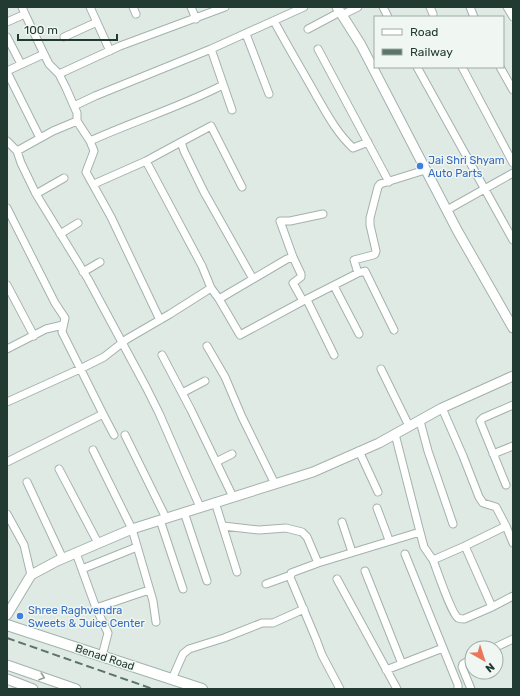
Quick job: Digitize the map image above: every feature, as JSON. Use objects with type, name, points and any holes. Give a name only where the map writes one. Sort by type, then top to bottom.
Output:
[{"type":"main road","name":"Benad Road","points":[[7,625],[202,689]]},
{"type":"street","points":[[22,7],[49,64],[59,74],[78,113],[77,122],[90,141],[94,151],[86,172],[94,184],[160,320]]},
{"type":"street","points":[[90,7],[110,52]]},
{"type":"street","points":[[191,7],[196,18]]},
{"type":"street","points":[[59,74],[110,52],[120,46],[226,7]]},
{"type":"street","points":[[74,106],[95,96],[211,50],[304,7]]},
{"type":"street","points":[[308,29],[340,11],[358,7]]},
{"type":"street","points":[[383,7],[388,16]]},
{"type":"street","points":[[507,7],[513,17]]},
{"type":"street","points":[[340,11],[374,63]]},
{"type":"street","points":[[7,22],[25,14]]},
{"type":"street","points":[[274,21],[330,120],[343,138],[353,148],[368,142]]},
{"type":"street","points":[[64,37],[97,22]]},
{"type":"street","points":[[246,34],[269,94]]},
{"type":"street","points":[[7,37],[21,64]]},
{"type":"street","points":[[318,49],[389,182]]},
{"type":"street","points":[[211,50],[232,110]]},
{"type":"street","points":[[40,138],[7,71],[44,54]]},
{"type":"street","points":[[418,68],[513,240]]},
{"type":"street","points":[[463,68],[513,163]]},
{"type":"street","points":[[501,68],[513,90]]},
{"type":"street","points":[[378,69],[425,170],[513,328]]},
{"type":"street","points":[[90,141],[111,131],[198,98],[223,85]]},
{"type":"street","points":[[17,151],[40,138],[77,122]]},
{"type":"street","points":[[94,184],[146,161],[211,126],[242,187]]},
{"type":"street","points":[[7,141],[17,151],[36,194],[83,272],[122,342],[159,413],[200,507]]},
{"type":"street","points":[[181,142],[204,192],[253,279]]},
{"type":"street","points":[[146,161],[202,266],[211,288],[240,335],[358,273],[365,271],[394,330]]},
{"type":"street","points":[[358,273],[354,262],[355,259],[375,254],[376,251],[370,225],[370,218],[378,187],[380,184],[425,170]]},
{"type":"street","points":[[447,210],[513,173]]},
{"type":"street","points":[[36,194],[64,178]]},
{"type":"street","points":[[7,208],[65,318],[62,332],[114,435]]},
{"type":"street","points":[[323,214],[294,220],[280,221],[293,257],[302,276],[293,283],[305,301],[334,355]]},
{"type":"street","points":[[60,234],[78,223]]},
{"type":"street","points":[[219,299],[287,259],[293,257]]},
{"type":"street","points":[[83,272],[100,262]]},
{"type":"street","points":[[7,285],[34,336]]},
{"type":"street","points":[[334,286],[359,334]]},
{"type":"street","points":[[7,402],[104,357],[122,342],[211,288]]},
{"type":"street","points":[[7,349],[46,329],[63,325]]},
{"type":"street","points":[[207,346],[225,377],[275,484]]},
{"type":"street","points":[[162,355],[233,497]]},
{"type":"street","points":[[381,369],[409,426]]},
{"type":"street","points":[[7,616],[31,575],[76,552],[132,529],[313,472],[395,434],[442,408],[513,376]]},
{"type":"street","points":[[182,393],[205,381]]},
{"type":"street","points":[[506,485],[481,424],[481,419],[513,405]]},
{"type":"street","points":[[442,408],[463,456],[478,497],[483,503],[496,507],[513,542]]},
{"type":"street","points":[[7,462],[103,414]]},
{"type":"street","points":[[420,420],[428,451],[453,524]]},
{"type":"street","points":[[124,434],[163,519],[183,589]]},
{"type":"street","points":[[395,434],[424,547],[433,560],[451,606],[457,617],[464,619],[513,596]]},
{"type":"street","points":[[494,454],[513,446]]},
{"type":"street","points":[[93,450],[132,529],[150,590],[156,622]]},
{"type":"street","points":[[359,451],[378,492]]},
{"type":"street","points":[[216,462],[232,454]]},
{"type":"street","points":[[59,469],[98,543]]},
{"type":"street","points":[[27,482],[62,559]]},
{"type":"street","points":[[216,502],[236,572]]},
{"type":"street","points":[[377,508],[389,540]]},
{"type":"street","points":[[184,512],[206,581]]},
{"type":"street","points":[[7,514],[24,545],[31,575]]},
{"type":"street","points":[[342,522],[352,552]]},
{"type":"street","points":[[223,526],[259,530],[286,528],[302,532],[307,537],[318,563]]},
{"type":"street","points":[[433,560],[506,526]]},
{"type":"street","points":[[266,584],[318,563],[389,540],[420,532]]},
{"type":"street","points":[[465,546],[492,607]]},
{"type":"street","points":[[82,569],[137,547]]},
{"type":"street","points":[[76,552],[96,608],[108,632],[102,656]]},
{"type":"street","points":[[405,554],[458,685],[458,689]]},
{"type":"street","points":[[365,571],[402,664]]},
{"type":"street","points":[[291,575],[292,583],[322,655],[340,689]]},
{"type":"street","points":[[337,579],[397,689]]},
{"type":"street","points":[[96,608],[150,590]]},
{"type":"street","points":[[172,680],[183,654],[189,649],[224,638],[262,622],[273,623],[304,609]]},
{"type":"street","points":[[386,670],[443,648]]},
{"type":"street","points":[[7,666],[76,689]]},
{"type":"street","points":[[7,680],[33,689]]},
{"type":"railway","points":[[7,638],[153,689]]},
{"type":"place","name":"Jai Shri Shyam Auto Parts","points":[[420,166]]},
{"type":"place","name":"Shree Raghvendra Sweets & Juice Center","points":[[20,616]]}]
